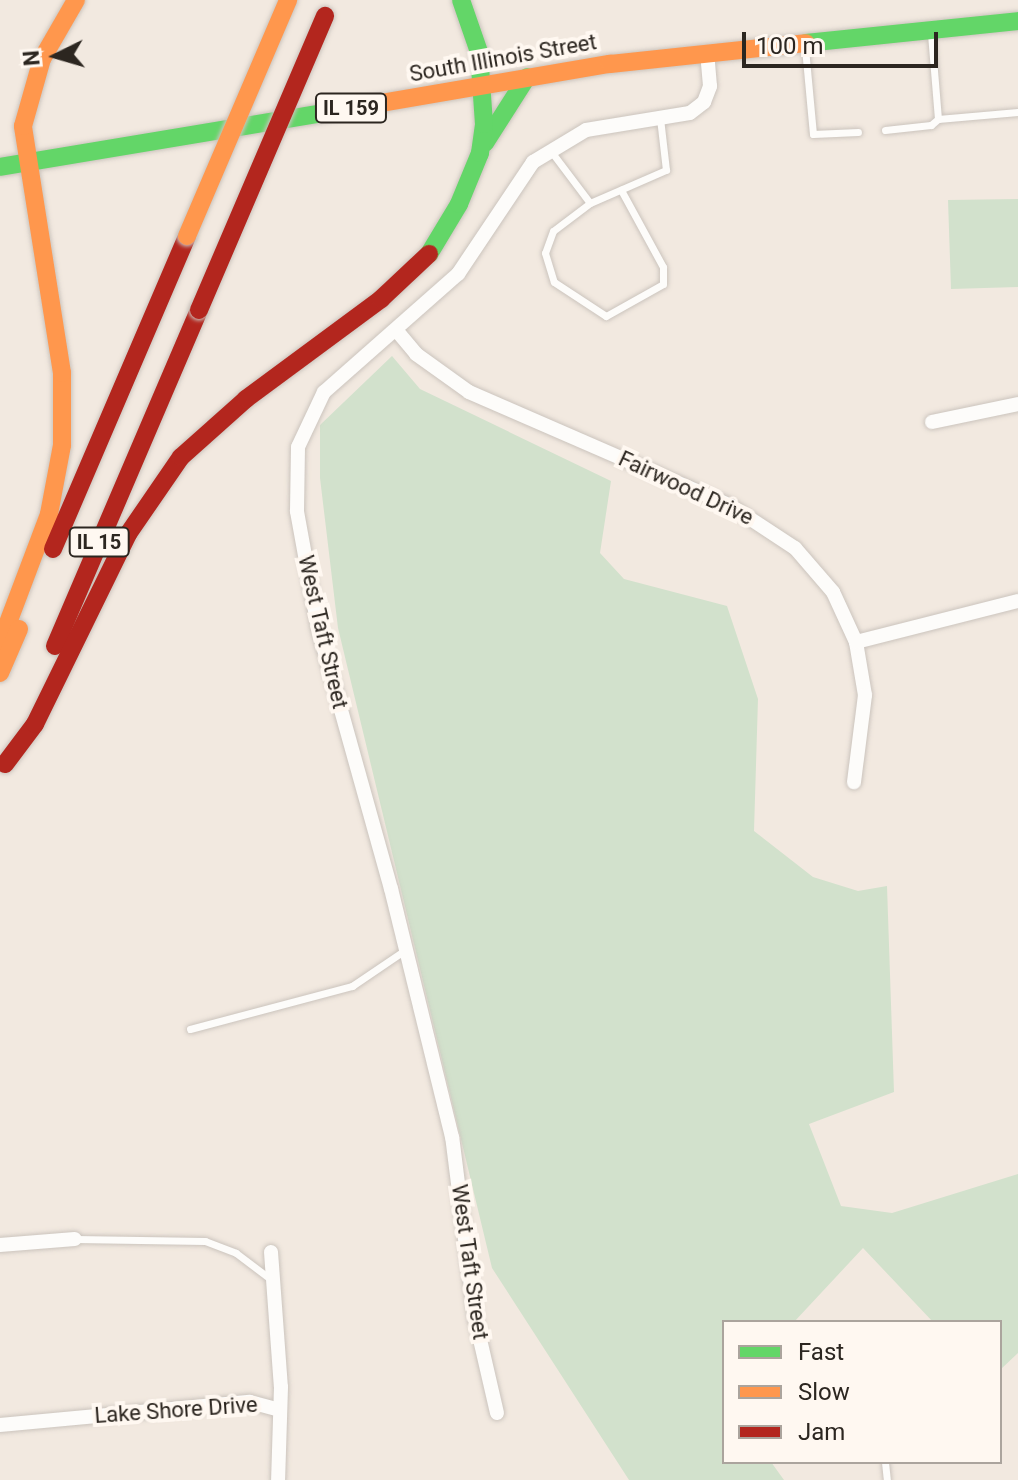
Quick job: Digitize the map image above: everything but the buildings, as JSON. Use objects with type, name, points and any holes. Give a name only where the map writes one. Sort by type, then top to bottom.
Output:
[{"type":"main road","points":[[0,644],[49,514],[62,445],[62,373],[23,126],[29,95],[55,33],[76,0]]},
{"type":"main road","name":"IL 15","points":[[0,673],[288,0]]},
{"type":"main road","points":[[461,0],[479,52],[483,86],[480,153]]},
{"type":"main road","name":"IL 15","points":[[2,769],[328,8]]},
{"type":"main road","name":"South Illinois Street","points":[[0,167],[527,77],[707,52],[1018,21]]},
{"type":"main road","points":[[2,769],[35,724],[128,534],[172,469],[213,426],[381,299],[429,254],[459,204],[480,153],[527,77]]},
{"type":"street","name":"West Taft Street","points":[[497,1413],[475,1318],[452,1137],[406,948],[318,627],[296,487],[298,447],[312,411],[343,372],[397,331],[458,274],[517,179],[549,148],[586,130],[690,113],[704,102],[710,86],[707,52]]},
{"type":"street","name":"Fairwood Drive","points":[[397,331],[416,354],[469,392],[731,506],[771,528],[833,592],[856,642],[865,695],[854,782]]},
{"type":"street","points":[[932,422],[1018,404]]},
{"type":"street","points":[[856,642],[1018,601]]},
{"type":"street","points":[[0,1245],[75,1239]]},
{"type":"street","points":[[271,1252],[279,1410]]},
{"type":"street","name":"Lake Shore Drive","points":[[0,1425],[250,1402],[279,1410],[278,1480]]},
{"type":"lane","points":[[930,30],[938,119]]},
{"type":"lane","points":[[804,42],[810,129],[818,135],[858,132]]},
{"type":"lane","points":[[885,130],[931,125],[938,119],[1018,112]]},
{"type":"lane","points":[[621,190],[663,267],[663,284],[606,316],[554,282],[545,253],[553,231],[590,203],[666,170],[660,118]]},
{"type":"lane","points":[[549,148],[590,203]]},
{"type":"lane","points":[[190,1029],[352,986],[406,948]]},
{"type":"lane","points":[[75,1239],[205,1241],[236,1253],[274,1281]]},
{"type":"green space","points":[[1018,199],[1018,287],[951,289],[948,200]]},
{"type":"green space","points":[[392,356],[420,389],[611,481],[600,553],[624,579],[727,606],[758,699],[754,831],[813,877],[858,891],[887,886],[894,1092],[809,1124],[841,1206],[892,1213],[1018,1174],[1018,1353],[1002,1368],[1002,1320],[931,1320],[863,1248],[796,1320],[722,1320],[722,1464],[772,1464],[784,1480],[629,1480],[492,1268],[338,628],[320,478],[320,425]]},
{"type":"traffic: fast","points":[[429,254],[459,204],[480,153],[484,124],[479,52],[461,0]]},
{"type":"traffic: fast","points":[[806,43],[1018,21]]},
{"type":"traffic: fast","points":[[485,143],[527,77]]},
{"type":"traffic: fast","points":[[0,167],[363,106]]},
{"type":"traffic: slow","points":[[0,644],[49,514],[62,445],[62,373],[23,126],[42,59],[76,0]]},
{"type":"traffic: slow","points":[[187,236],[288,0]]},
{"type":"traffic: slow","points":[[363,106],[610,64],[806,43]]},
{"type":"traffic: slow","points":[[0,673],[19,629]]},
{"type":"traffic: jam","points":[[199,310],[325,16]]},
{"type":"traffic: jam","points":[[53,549],[187,236]]},
{"type":"traffic: jam","points":[[5,764],[35,724],[128,534],[181,457],[246,399],[381,299],[429,254]]},
{"type":"traffic: jam","points":[[55,646],[199,310]]}]
